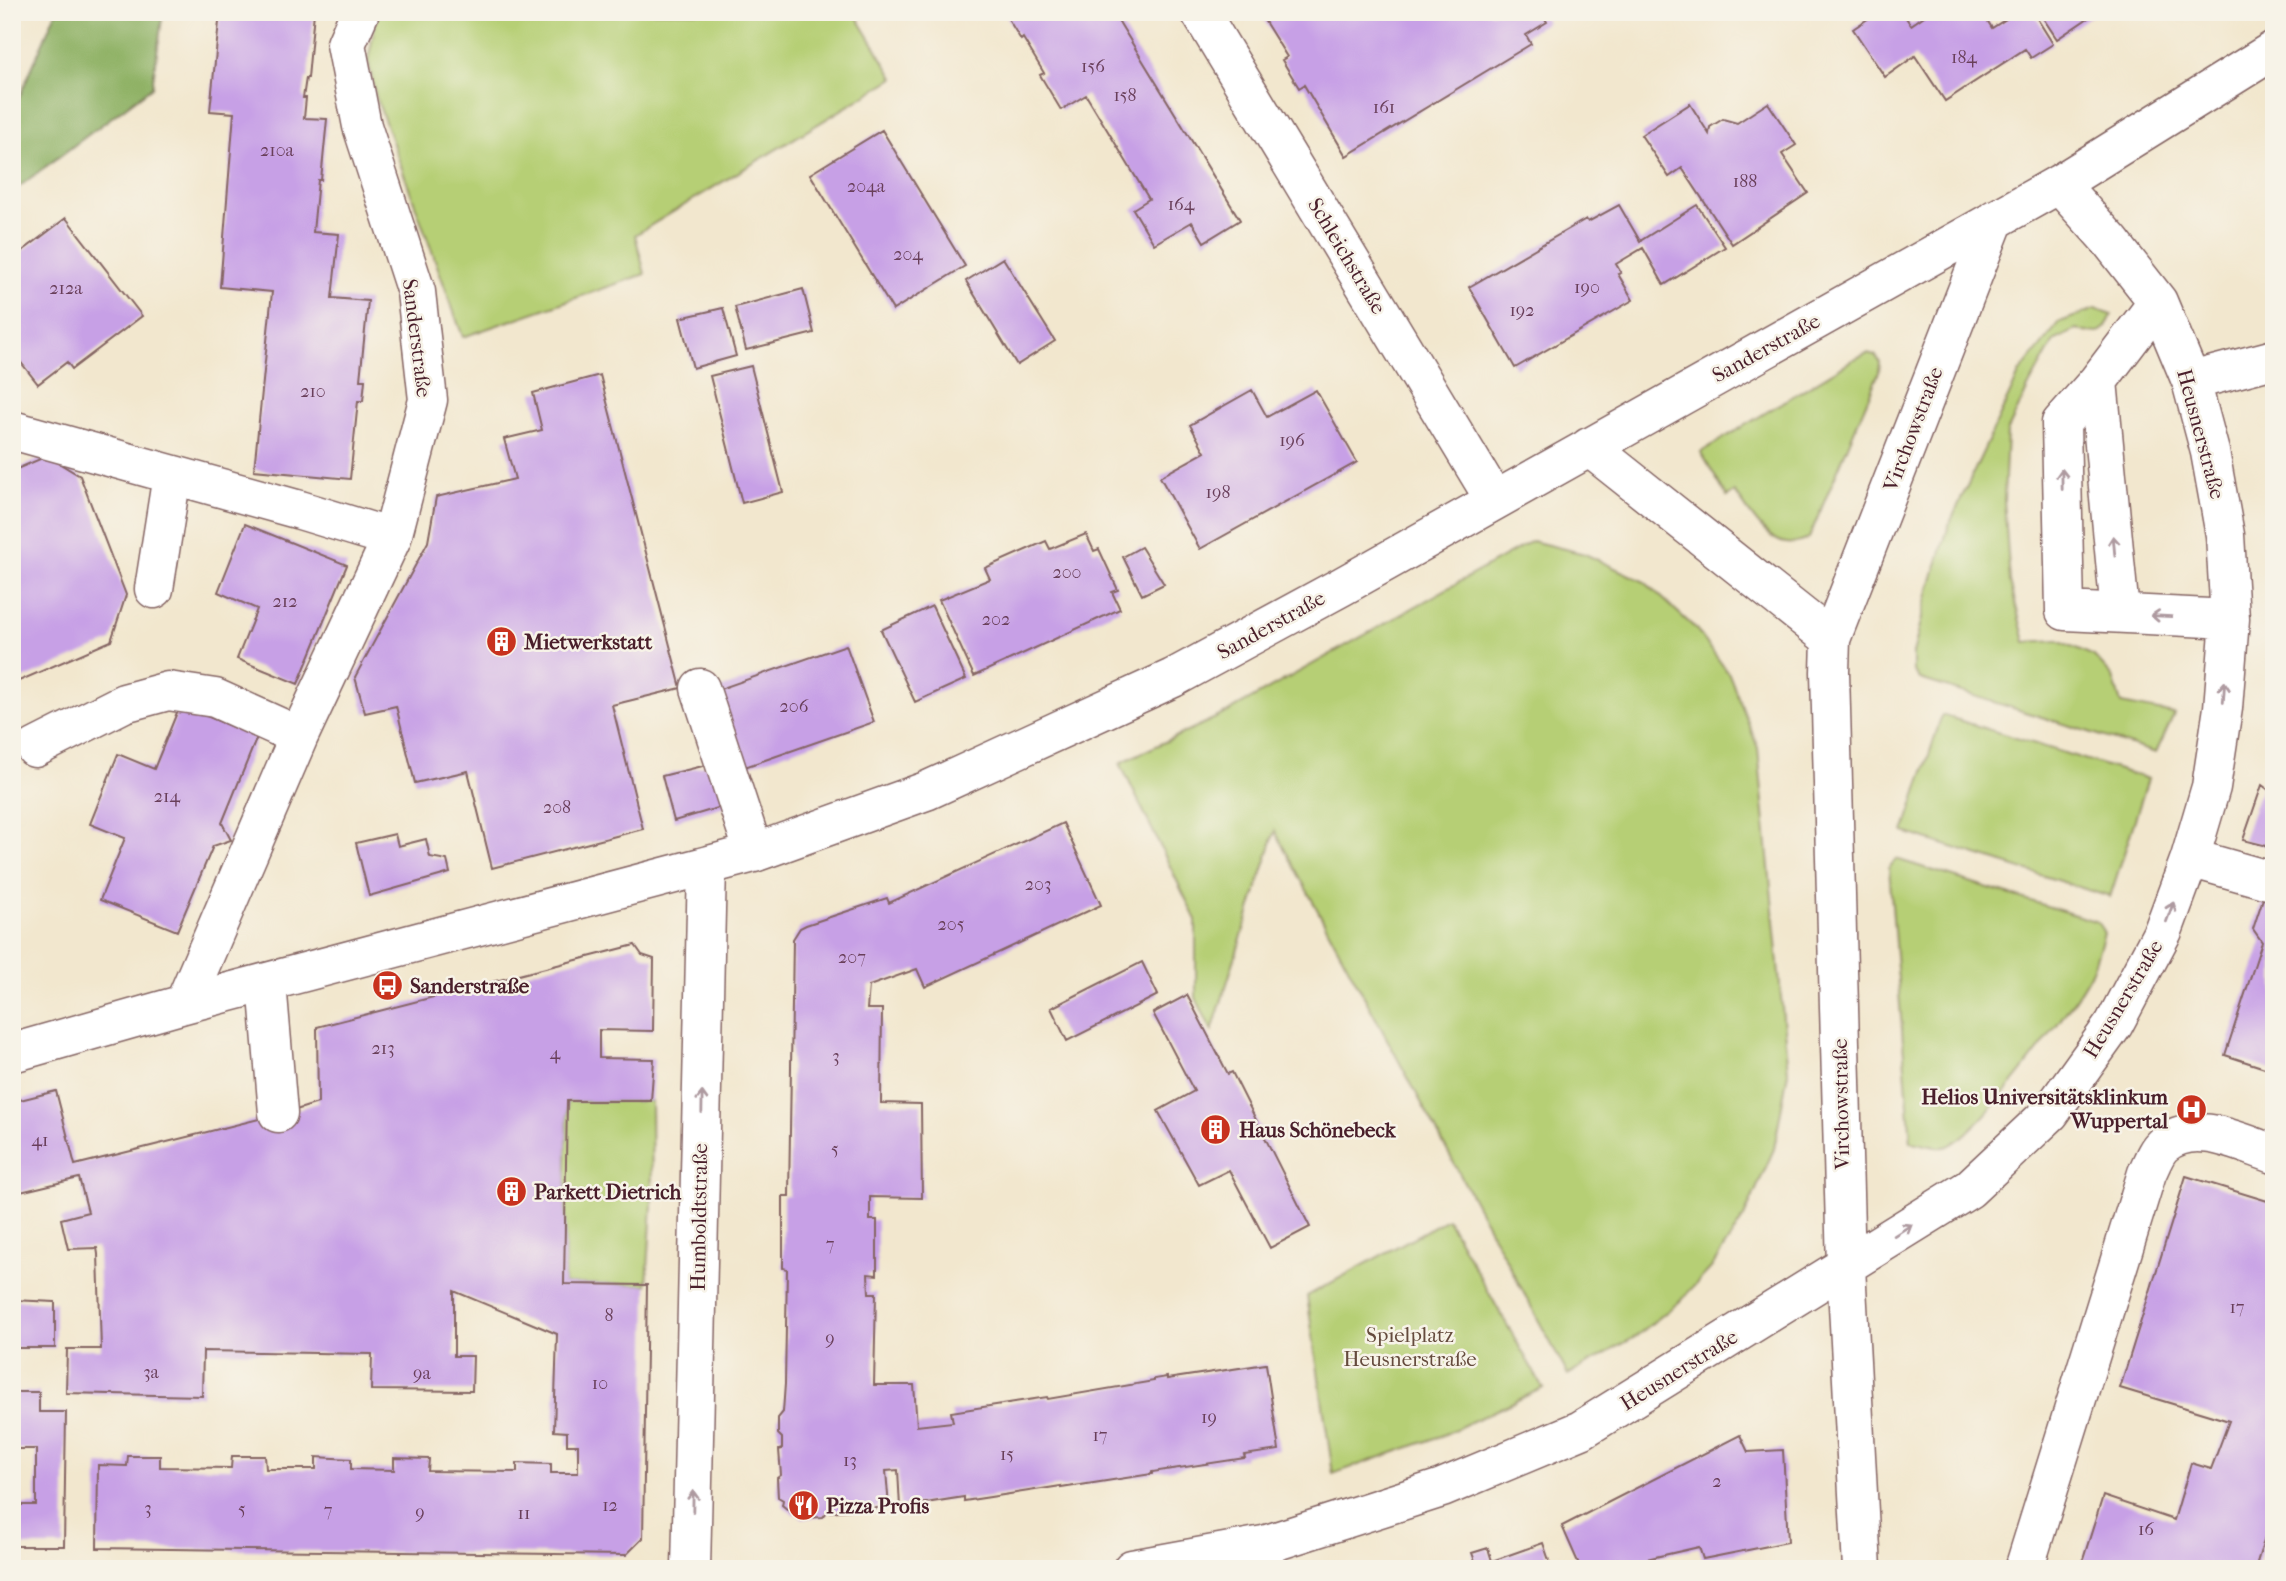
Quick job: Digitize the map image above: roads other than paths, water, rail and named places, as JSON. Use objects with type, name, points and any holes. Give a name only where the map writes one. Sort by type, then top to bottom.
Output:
[{"type":"street","name":"Sanderstraße","points":[[184,1004],[299,736],[392,538],[428,400],[416,292],[362,126],[346,44],[360,12]]},
{"type":"street","name":"Schleichstraße","points":[[1200,12],[1494,499]]},
{"type":"street","name":"Sanderstraße","points":[[12,1054],[184,1004],[754,853],[926,791],[1173,678],[1341,587],[2059,184],[2274,50]]},
{"type":"street","name":"Heusnerstraße","points":[[1132,1569],[1264,1545],[1442,1488],[1581,1430],[1969,1189],[2050,1113],[2114,1024],[2163,931],[2190,858],[2211,787],[2223,708],[2230,619],[2225,535],[2210,452],[2191,382],[2158,302],[2111,242],[2059,184]]},
{"type":"street","name":"Virchowstraße","points":[[1862,1569],[1846,1267],[1831,639],[1995,219]]},
{"type":"street","points":[[2158,302],[2098,381],[2061,423],[2065,611],[2230,619]]},
{"type":"street","points":[[2191,382],[2274,359]]},
{"type":"street","points":[[2098,381],[2120,614]]},
{"type":"street","points":[[12,430],[392,538]]},
{"type":"street","points":[[1589,447],[1831,639]]},
{"type":"street","points":[[154,589],[172,475]]},
{"type":"street","points":[[700,688],[754,853]]},
{"type":"street","points":[[35,748],[124,703],[169,691],[215,698],[299,736]]},
{"type":"street","points":[[2190,858],[2268,880]]},
{"type":"street","name":"Humboldtstraße","points":[[691,1569],[707,866]]},
{"type":"street","points":[[267,983],[278,1114]]},
{"type":"street","points":[[2024,1569],[2147,1173],[2162,1145],[2184,1133],[2208,1133],[2274,1154]]},
{"type":"place","name":"Mietwerkstatt","points":[[501,642]]},
{"type":"place","name":"Sanderstraße","points":[[387,986]]},
{"type":"place","name":"Helios Universitätsklinkum Wuppertal","points":[[2191,1109]]},
{"type":"place","name":"Haus Schönebeck","points":[[1216,1130]]},
{"type":"place","name":"Parkett Dietrich","points":[[511,1192]]},
{"type":"place","name":"Pizza Profis","points":[[803,1506]]},
{"type":"park label","name":"Spielplatz Heusnerstraße","points":[[1410,1347]]}]
